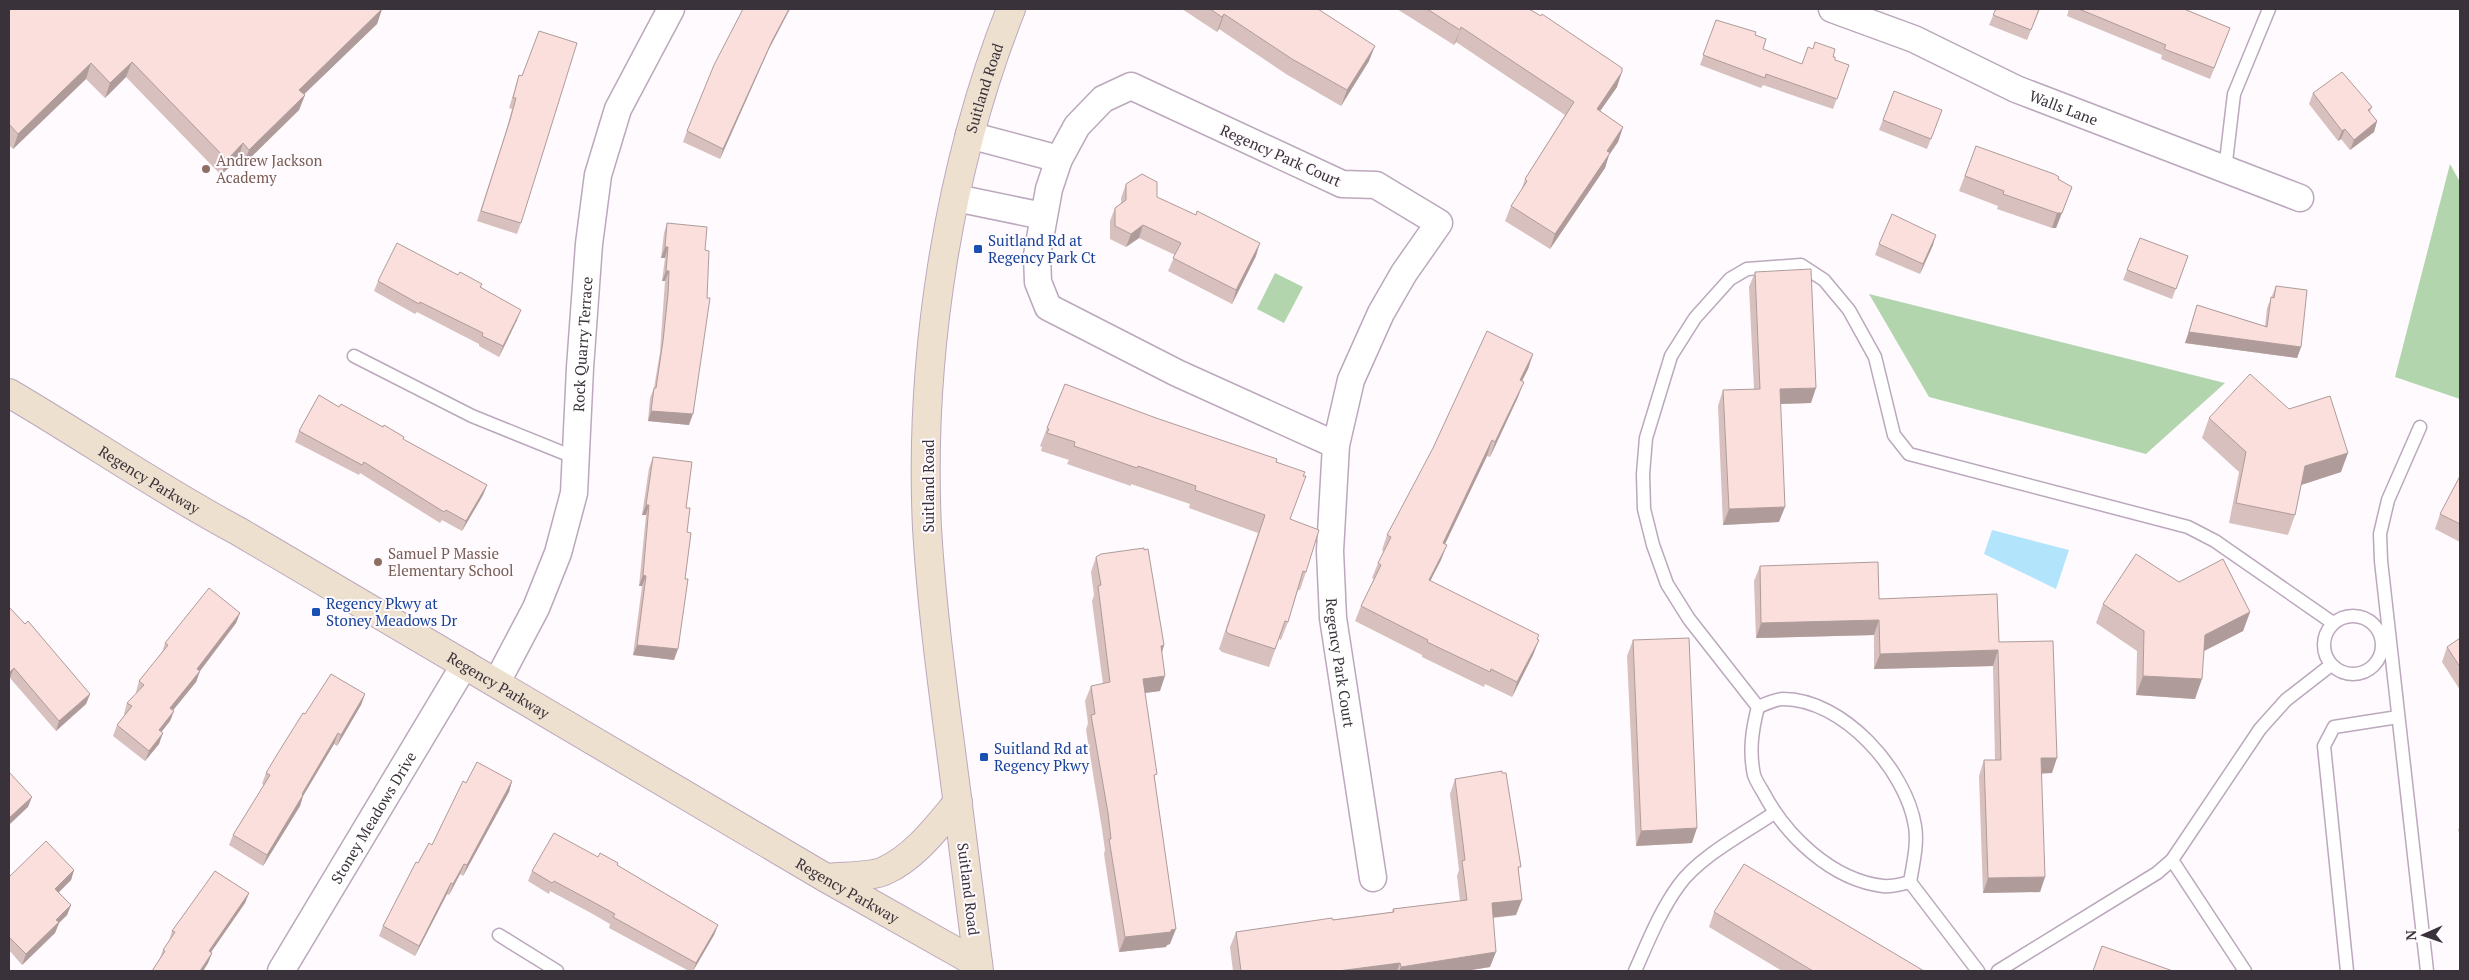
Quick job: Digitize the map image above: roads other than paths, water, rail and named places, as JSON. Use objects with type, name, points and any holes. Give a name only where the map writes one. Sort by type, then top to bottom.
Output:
[{"type":"main road","name":"Suitland Road","points":[[983,969],[938,656],[927,527],[928,407],[932,335],[969,135],[987,74],[1011,9]]},
{"type":"main road","name":"Regency Parkway","points":[[9,393],[74,431],[182,502],[238,531],[497,682],[983,969]]},
{"type":"main road","points":[[826,878],[883,872],[907,857],[927,838],[958,802]]},
{"type":"street","name":"Rock Quarry Terrace","points":[[497,682],[536,608],[558,552],[574,493],[589,244],[598,175],[618,109],[671,9]]},
{"type":"street","name":"Walls Lane","points":[[1832,9],[1914,39],[2016,89],[2300,198]]},
{"type":"street","name":"Regency Park Court","points":[[1336,445],[1177,373],[1048,307],[1038,282],[1037,255],[1043,216],[1059,159],[1077,126],[1102,99],[1131,86],[1342,184],[1376,185],[1439,223],[1404,273],[1381,313],[1351,380],[1336,445],[1330,551],[1333,618],[1373,878]]},
{"type":"street","points":[[969,135],[1059,159]]},
{"type":"street","points":[[956,198],[1043,216]]},
{"type":"street","name":"Stoney Meadows Drive","points":[[281,971],[465,664]]},
{"type":"lane","points":[[2225,170],[2234,94],[2269,9]]},
{"type":"lane","points":[[1758,707],[1689,619],[1666,584],[1644,509],[1643,474],[1646,438],[1670,356],[1695,318],[1714,295],[1730,279],[1747,269],[1801,265],[1824,280],[1849,310],[1875,357],[1894,435],[1909,454],[2188,527],[2216,541],[2333,623]]},
{"type":"lane","points":[[354,356],[472,416],[576,458]]},
{"type":"lane","points":[[2420,427],[2388,500],[2380,534],[2387,641],[2398,717],[2426,971]]},
{"type":"lane","points":[[2353,615],[2373,622],[2387,641],[2379,660],[2366,672],[2347,674],[2331,664],[2324,651],[2325,636],[2333,623],[2353,615]]},
{"type":"lane","points":[[1998,971],[2157,873],[2172,860],[2260,729],[2286,700],[2331,664]]},
{"type":"lane","points":[[1758,707],[1783,699],[1816,706],[1846,723],[1870,740],[1885,760],[1905,795],[1915,826],[1915,853],[1910,882],[1978,971]]},
{"type":"lane","points":[[1758,707],[1750,736],[1754,776],[1774,813],[1804,846],[1832,867],[1858,880],[1885,886],[1910,882]]},
{"type":"lane","points":[[2347,971],[2324,746],[2334,727],[2398,717]]},
{"type":"lane","points":[[1636,971],[1659,918],[1680,884],[1709,858],[1774,813]]},
{"type":"lane","points":[[2172,860],[2246,971]]},
{"type":"lane","points":[[499,935],[556,971]]},
{"type":"water","points":[[1992,530],[2069,550],[2056,589],[1984,554]]},
{"type":"place","name":"Andrew Jackson Academy","points":[[206,169]]},
{"type":"place","name":"Suitland Rd at Regency Park Ct","points":[[978,249]]},
{"type":"place","name":"Samuel P Massie Elementary School","points":[[378,562]]},
{"type":"place","name":"Regency Pkwy at Stoney Meadows Dr","points":[[316,612]]},
{"type":"place","name":"Suitland Rd at Regency Pkwy","points":[[984,757]]}]
